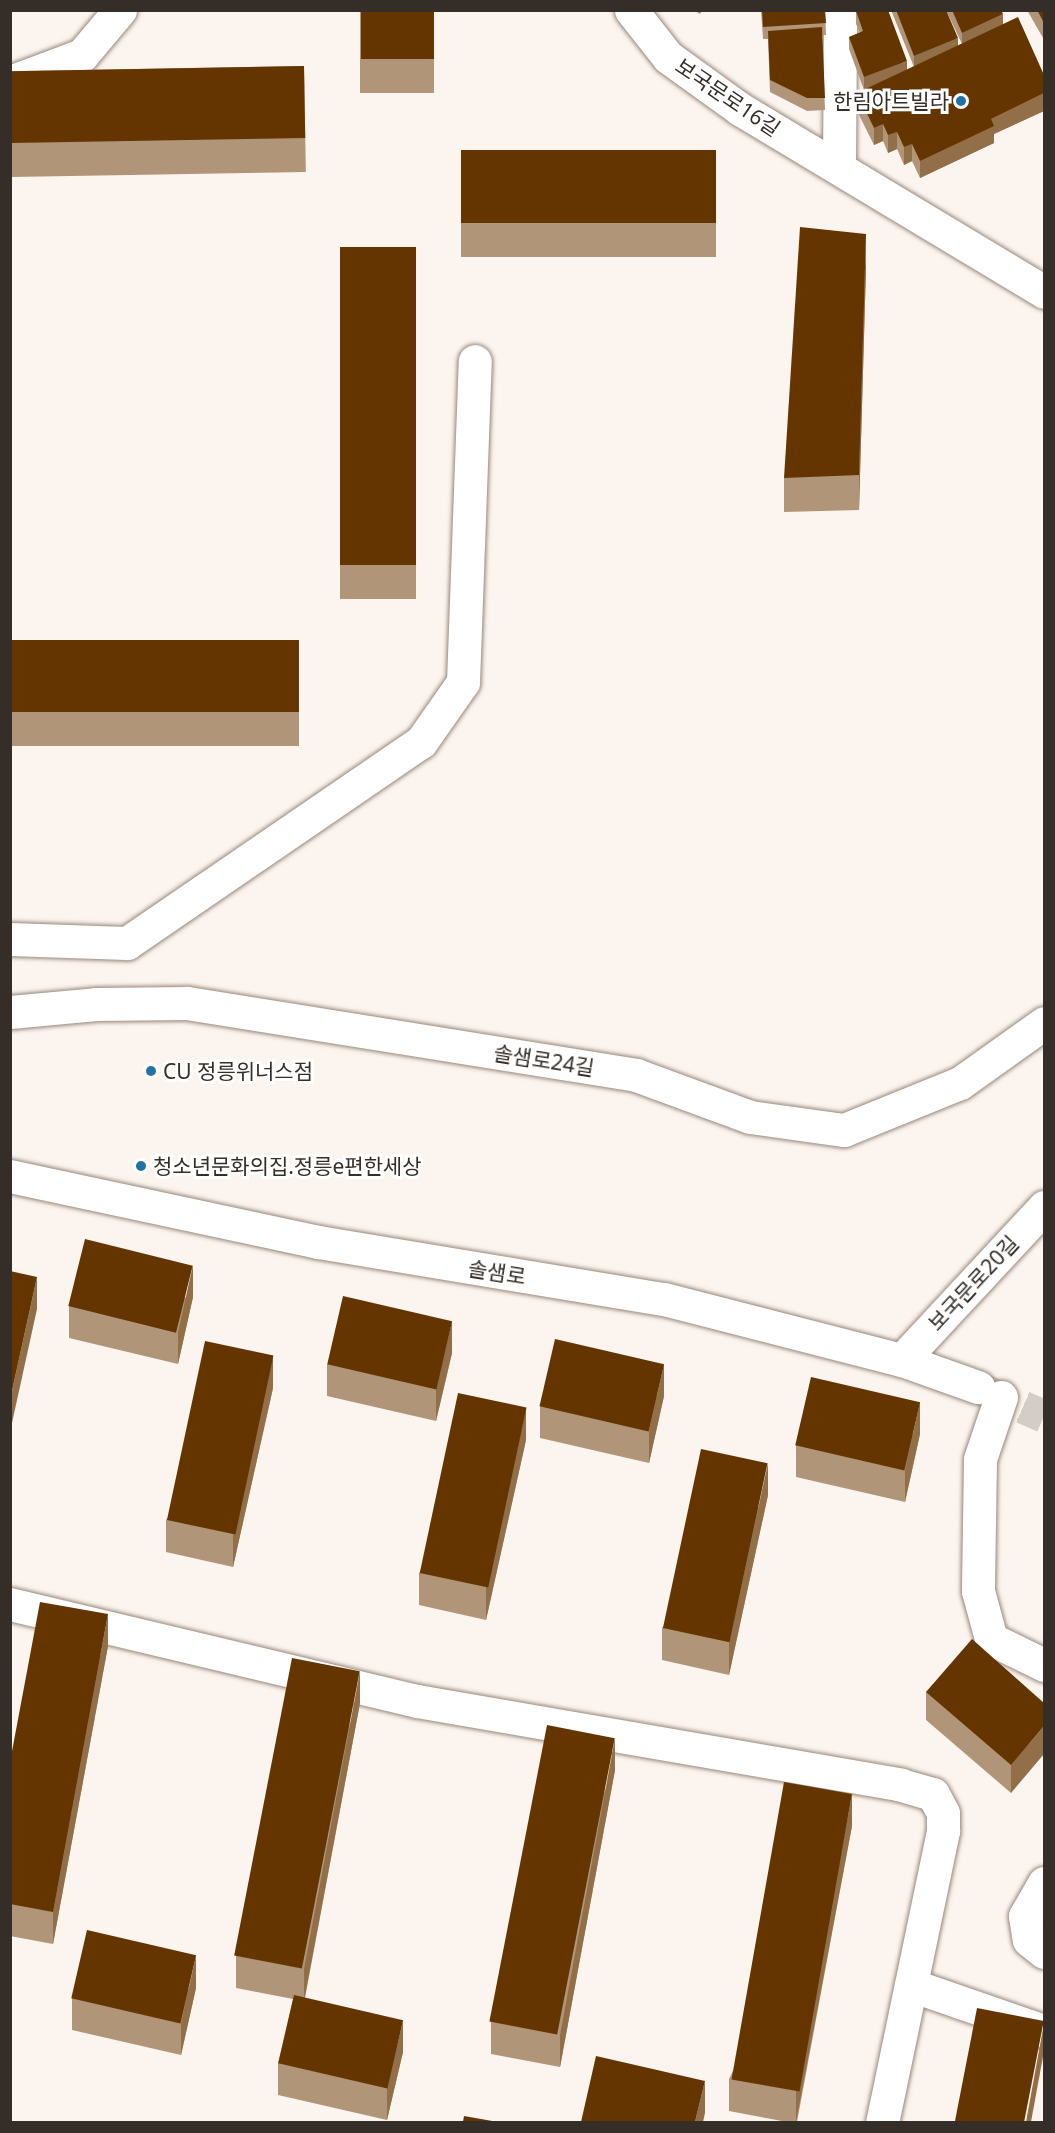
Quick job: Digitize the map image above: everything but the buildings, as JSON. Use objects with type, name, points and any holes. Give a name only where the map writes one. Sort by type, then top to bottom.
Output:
[{"type":"street","points":[[10,82],[82,55],[120,10]]},
{"type":"street","name":"보국문로16길","points":[[631,10],[655,44],[696,79],[740,110],[839,167],[1044,292]]},
{"type":"street","points":[[839,167],[849,16]]},
{"type":"street","points":[[10,939],[127,943],[421,742],[463,682],[475,361]]},
{"type":"street","name":"솔샘로24길","points":[[10,1012],[96,1004],[187,1003],[636,1075],[750,1117],[844,1130],[960,1083],[1044,1023]]},
{"type":"street","name":"솔샘로","points":[[10,1176],[318,1242],[664,1299],[902,1360],[990,1392],[980,1459],[978,1591],[991,1639],[1044,1665]]},
{"type":"street","name":"보국문로20길","points":[[902,1360],[1044,1207]]},
{"type":"street","points":[[10,1604],[417,1701],[890,1783],[933,1794],[943,1814],[943,1830],[882,2122]]},
{"type":"street","points":[[1044,1883],[1025,1916],[1029,1940],[1044,1952]]},
{"type":"street","points":[[911,1985],[1044,2031]]},
{"type":"tunnel","points":[[978,1387],[1044,1416]]},
{"type":"place","name":"한림아트빌라","points":[[961,101]]},
{"type":"place","name":"CU 정릉위너스점","points":[[151,1071]]},
{"type":"place","name":"청소년문화의집.정릉e편한세상","points":[[141,1166]]}]
